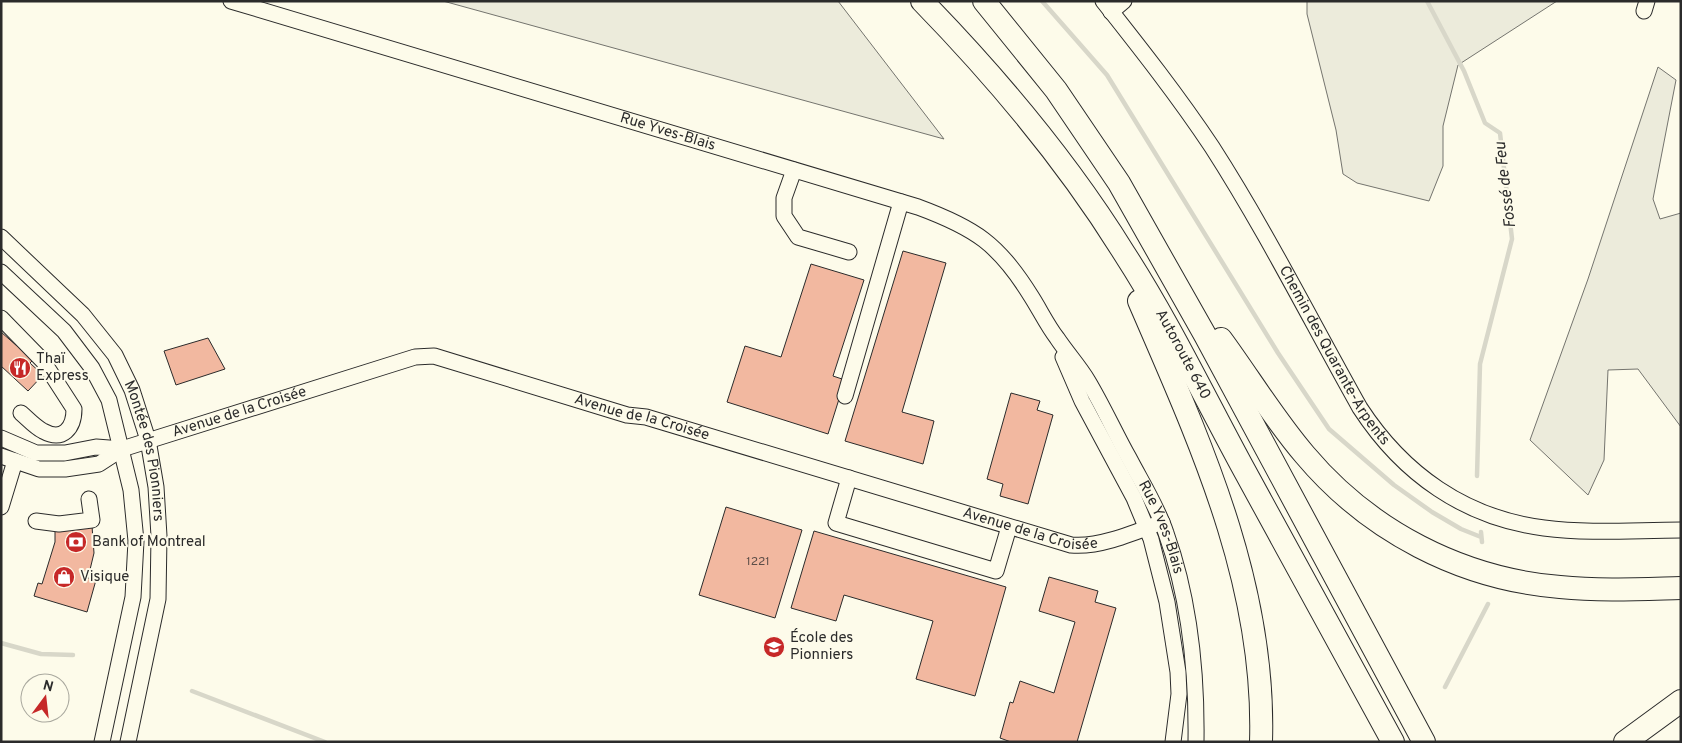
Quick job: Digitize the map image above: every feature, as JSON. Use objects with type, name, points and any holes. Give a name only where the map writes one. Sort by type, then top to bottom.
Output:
[{"type":"highway","name":"Autoroute 640","points":[[922,1],[955,35],[1024,114],[1070,174],[1124,252],[1165,322],[1393,742]]},
{"type":"highway","name":"Autoroute 640","points":[[984,1],[1037,64],[1120,183],[1205,335],[1424,742]]},
{"type":"highway","points":[[1102,219],[1188,415],[1214,479],[1232,535],[1249,605],[1256,648],[1261,710],[1260,742]]},
{"type":"highway","points":[[1158,251],[1305,456],[1346,497],[1384,526],[1421,548],[1450,561],[1518,581],[1576,588],[1681,588]]},
{"type":"highway","points":[[1625,742],[1681,701]]},
{"type":"street","name":"Rue Yves-Blais","points":[[231,1],[901,202],[959,223],[977,234],[992,246],[1012,267],[1056,337],[1088,381],[1148,491],[1162,522],[1177,569],[1194,657],[1196,742]]},
{"type":"street","points":[[1107,7],[1124,1]]},
{"type":"street","name":"Chemin des Quarante-Arpents","points":[[1107,7],[1178,98],[1213,149],[1248,207],[1360,408],[1384,442],[1408,466],[1429,484],[1465,504],[1497,518],[1522,524],[1569,530],[1681,530]]},
{"type":"street","points":[[794,170],[784,198],[784,216],[798,237],[849,252]]},
{"type":"street","points":[[845,396],[901,202]]},
{"type":"street","name":"Montée des Pionniers","points":[[1,237],[83,316],[115,355],[132,390],[148,440],[157,496],[159,536],[158,599],[128,742]]},
{"type":"street","name":"Montée des Pionniers","points":[[1,272],[64,331],[92,368],[109,400],[132,490],[136,541],[132,597],[107,726],[102,742]]},
{"type":"street","points":[[1,318],[43,361],[74,409],[74,416],[69,430],[55,435],[41,430],[21,413]]},
{"type":"street","name":"Rue Yves-Blais","points":[[1056,337],[1082,401],[1134,498],[1146,528],[1161,579],[1171,622],[1178,672],[1179,694],[1173,742]]},
{"type":"street","name":"Avenue de la Croisée","points":[[122,449],[415,357],[434,356],[627,415],[646,417],[1009,527],[1080,546],[1097,543],[1162,522]]},
{"type":"street","points":[[1,438],[36,453],[64,454],[96,447],[122,449]]},
{"type":"street","points":[[1,507],[8,459],[39,469],[65,469],[99,464],[122,449]]},
{"type":"street","points":[[849,478],[836,523],[996,572],[1009,527]]},
{"type":"street","points":[[36,521],[58,524],[92,520],[89,499]]},
{"type":"street","points":[[1179,694],[1196,695]]},
{"type":"shaded area","points":[[443,1],[838,1],[944,139]]},
{"type":"shaded area","points":[[1307,1],[1557,1],[1458,65],[1443,126],[1443,166],[1429,201],[1357,183],[1343,174],[1336,130],[1307,14]]},
{"type":"shaded area","points":[[1658,67],[1676,80],[1653,199],[1660,219],[1681,213],[1681,427],[1638,369],[1608,370],[1604,460],[1588,495],[1530,440],[1588,279]]},
{"type":"building","points":[[903,251],[946,263],[902,412],[934,421],[923,464],[845,441]]},
{"type":"building","points":[[811,264],[864,280],[833,376],[845,380],[828,434],[727,402],[745,346],[781,357]]},
{"type":"building","points":[[1,332],[33,360],[30,363],[43,375],[28,391],[1,366]]},
{"type":"building","points":[[208,338],[225,369],[176,385],[164,351]]},
{"type":"building","points":[[1011,393],[1040,401],[1037,410],[1053,415],[1028,504],[1000,496],[1003,484],[987,479]]},
{"type":"building","points":[[726,507],[802,530],[775,618],[699,595]]},
{"type":"building","points":[[92,526],[94,553],[88,578],[96,580],[87,612],[34,596],[38,583],[42,584],[55,542],[55,527]]},
{"type":"building","points":[[814,531],[1006,587],[975,696],[916,679],[933,621],[844,595],[836,621],[791,608]]},
{"type":"building","points":[[1049,577],[1098,591],[1095,602],[1116,608],[1077,742],[1011,742],[1000,738],[1010,702],[1013,703],[1020,681],[1054,693],[1075,622],[1039,611]]},
{"type":"waterway","points":[[1042,1],[1107,75],[1278,353],[1329,429],[1394,485],[1432,512],[1461,529],[1481,537]]},
{"type":"waterway","name":"Fossé de Feu","points":[[1427,1],[1464,71],[1485,123],[1500,133],[1512,239],[1480,364],[1477,476]]},
{"type":"waterway","name":"Fossé de Feu","points":[[1481,532],[1482,542]]},
{"type":"waterway","name":"Fossé de Feu","points":[[1445,687],[1488,604]]},
{"type":"waterway","points":[[1,643],[41,654],[73,655]]},
{"type":"waterway","points":[[192,691],[325,742]]},
{"type":"place","name":"Thaï Express","points":[[20,368]]},
{"type":"place","name":"Bank of Montreal","points":[[76,542]]},
{"type":"place","name":"Visique","points":[[64,577]]},
{"type":"place","name":"École des Pionniers","points":[[774,647]]}]
